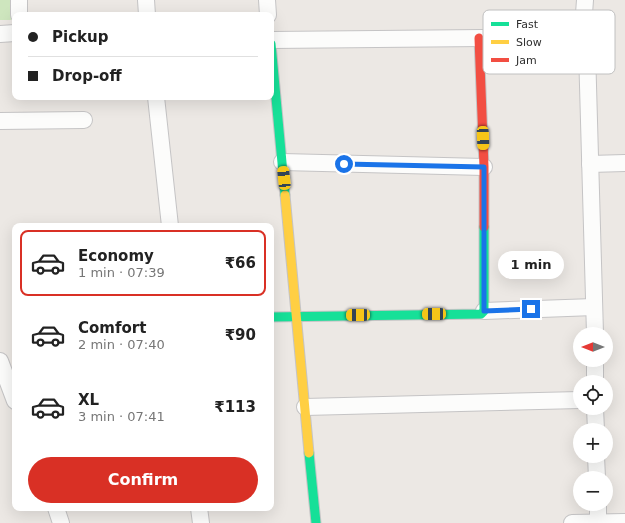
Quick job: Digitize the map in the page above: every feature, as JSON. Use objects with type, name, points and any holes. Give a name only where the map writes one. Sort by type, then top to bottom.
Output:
[{"type":"street","points":[[19,0],[19,12]]},
{"type":"street","points":[[146,0],[147,12]]},
{"type":"street","points":[[267,0],[268,12]]},
{"type":"street","points":[[584,0],[584,10]]},
{"type":"street","points":[[0,34],[12,33]]},
{"type":"street","points":[[479,38],[484,167],[484,311]]},
{"type":"street","points":[[274,40],[483,38]]},
{"type":"street","points":[[587,74],[595,327]]},
{"type":"street","points":[[274,76],[316,523]]},
{"type":"street","points":[[156,100],[170,223]]},
{"type":"street","points":[[0,121],[84,120]]},
{"type":"street","points":[[282,162],[484,167]]},
{"type":"street","points":[[590,164],[625,163]]},
{"type":"street","points":[[274,317],[481,314],[484,311],[594,307]]},
{"type":"street","points":[[0,362],[12,393]]},
{"type":"street","points":[[305,407],[573,400]]},
{"type":"street","points":[[57,511],[61,523]]},
{"type":"street","points":[[199,511],[201,523]]},
{"type":"street","points":[[598,511],[598,523]]},
{"type":"street","points":[[572,523],[625,522]]},
{"type":"green space","points":[[0,0],[11,0],[11,20],[0,20]]},
{"type":"traffic: fast","points":[[274,76],[285,195]]},
{"type":"traffic: fast","points":[[274,317],[481,314],[484,311],[484,227]]},
{"type":"traffic: fast","points":[[309,453],[316,523]]},
{"type":"traffic: slow","points":[[285,195],[309,453]]},
{"type":"traffic: jam","points":[[479,38],[484,167],[484,227]]},
{"type":"route","points":[[344,164],[484,167],[484,311],[531,309]]}]
